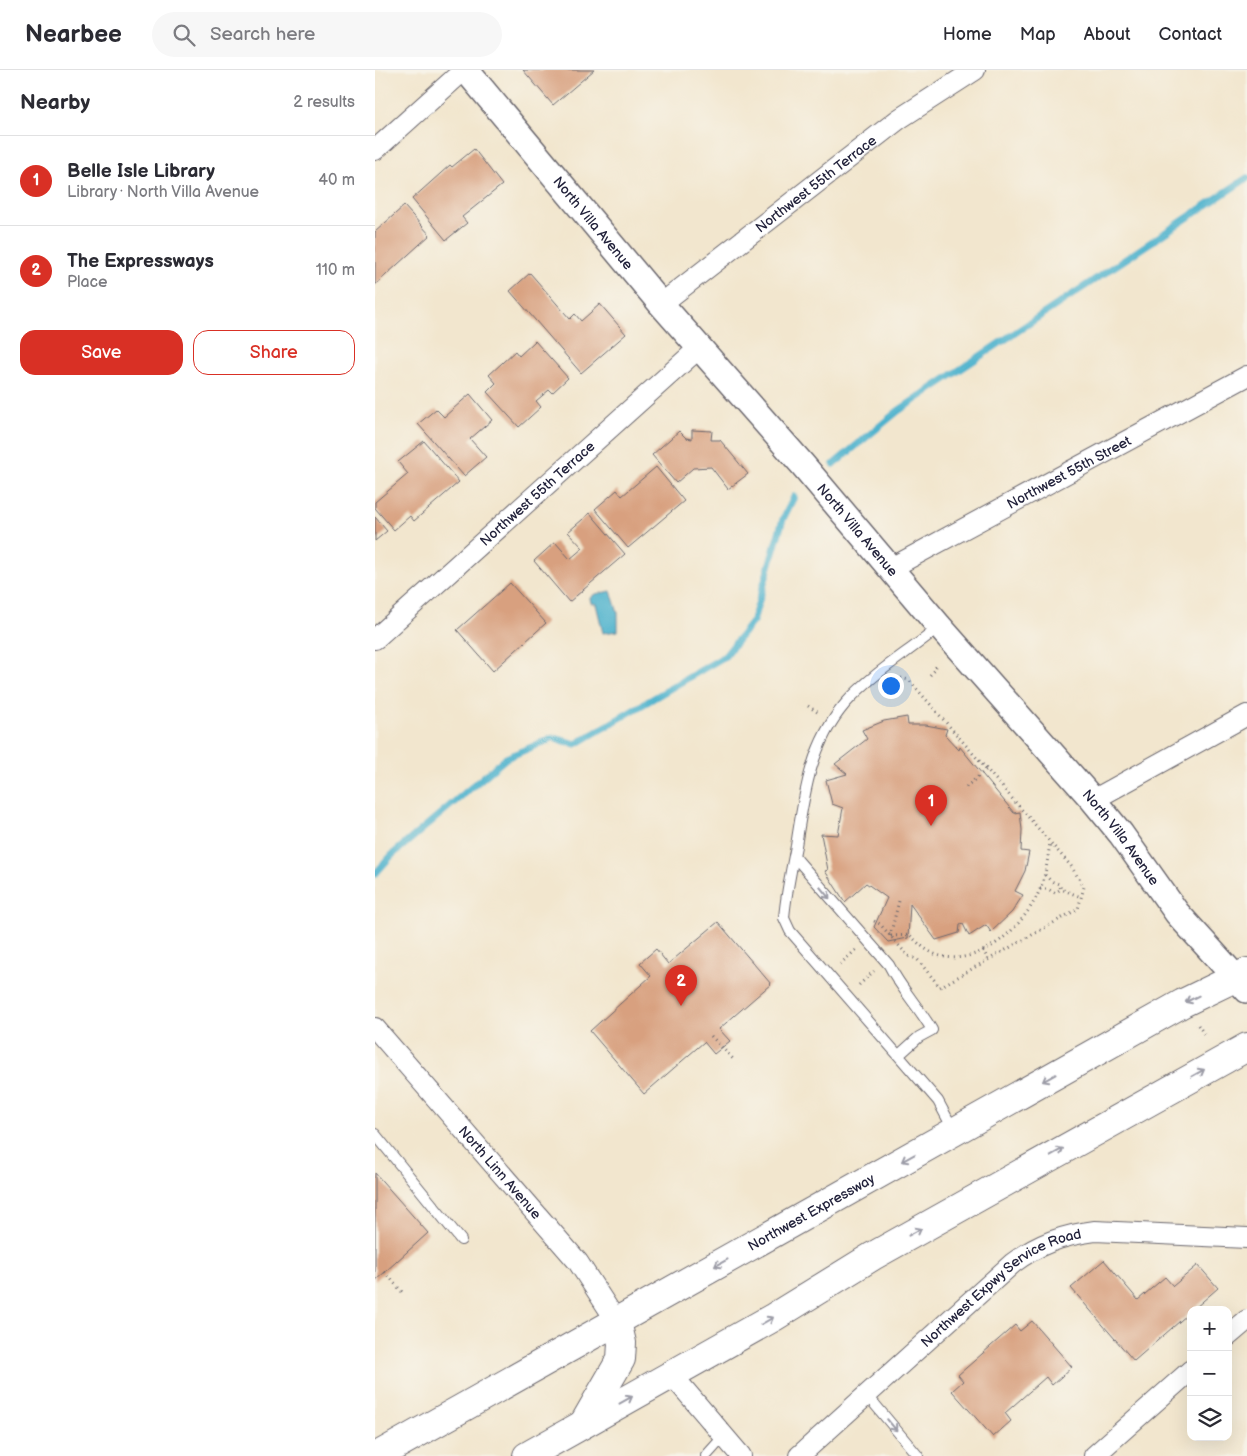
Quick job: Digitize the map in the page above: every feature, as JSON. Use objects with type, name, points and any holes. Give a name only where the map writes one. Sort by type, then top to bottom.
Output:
[{"type":"highway","name":"Northwest Expressway","points":[[377,1456],[1183,1003],[1243,980]]},
{"type":"highway","points":[[527,1456],[774,1317],[873,1256],[1247,1047]]},
{"type":"highway","points":[[583,1424],[621,1358],[622,1342],[617,1322]]},
{"type":"street","points":[[375,150],[465,70]]},
{"type":"street","name":"North Villa Avenue","points":[[465,70],[661,304],[802,464],[939,626],[1093,800],[1121,834],[1172,907],[1243,980]]},
{"type":"street","name":"Northwest 55th Terrace","points":[[661,304],[899,119],[975,70]]},
{"type":"street","name":"Northwest 55th Terrace","points":[[375,639],[699,348]]},
{"type":"street","name":"Northwest 55th Street","points":[[891,568],[1247,376]]},
{"type":"street","points":[[1093,800],[1247,715]]},
{"type":"street","name":"North Linn Avenue","points":[[375,1028],[578,1262],[617,1322]]},
{"type":"street","name":"Northwest Expwy Service Road","points":[[799,1456],[1029,1250],[1048,1241],[1071,1234],[1095,1231],[1247,1238]]},
{"type":"street","points":[[1232,1333],[1247,1320]]},
{"type":"street","points":[[672,1374],[741,1456]]},
{"type":"street","points":[[1094,1456],[1187,1374]]},
{"type":"lane","points":[[939,626],[914,648],[872,677],[845,704],[826,730],[812,762],[785,906],[786,924],[938,1101],[955,1131]]},
{"type":"lane","points":[[794,856],[889,965],[899,984],[920,1010],[932,1030],[919,1037],[899,1055]]},
{"type":"lane","points":[[375,1134],[461,1240]]},
{"type":"lane","points":[[867,1395],[918,1456]]},
{"type":"lane","points":[[706,1456],[724,1436]]},
{"type":"path","points":[[930,675],[935,670],[937,663]]},
{"type":"path","points":[[869,919],[880,924],[907,956],[917,959],[940,987],[1078,909],[1083,887],[1078,876],[1050,842],[917,689],[904,678],[894,679]]},
{"type":"path","points":[[966,787],[987,769]]},
{"type":"path","points":[[890,936],[910,935],[930,952],[949,957],[962,957],[983,950],[1003,938],[1020,921],[1040,889],[1045,875],[1050,842]]},
{"type":"path","points":[[1045,875],[1051,881],[1059,884],[1061,889],[1081,897]]},
{"type":"path","points":[[1048,889],[1051,881]]},
{"type":"path","points":[[1040,889],[1048,889],[1055,893],[1061,889]]},
{"type":"path","points":[[887,942],[899,901]]},
{"type":"path","points":[[828,974],[856,950]]},
{"type":"path","points":[[983,950],[988,959]]},
{"type":"path","points":[[847,996],[874,972]]},
{"type":"path","points":[[1197,1025],[1204,1034]]},
{"type":"path","points":[[711,1036],[734,1060]]},
{"type":"path","points":[[385,1272],[402,1292]]},
{"type":"water","points":[[611,591],[618,613],[618,631],[603,633],[596,604],[591,603],[590,598],[595,594]]},
{"type":"building","points":[[523,70],[594,70],[553,105]]},
{"type":"building","points":[[474,149],[502,185],[462,217],[467,223],[446,240],[412,199],[450,165],[452,167]]},
{"type":"building","points":[[404,206],[430,235],[375,285],[375,232]]},
{"type":"building","points":[[530,273],[570,319],[575,314],[581,321],[600,304],[626,334],[581,373],[510,291]]},
{"type":"building","points":[[535,341],[568,378],[552,393],[549,390],[536,401],[541,407],[519,427],[487,392],[496,383],[489,375],[515,351],[519,356]]},
{"type":"building","points":[[470,394],[492,420],[470,439],[486,457],[464,476],[418,424],[436,409],[444,417]]},
{"type":"building","points":[[692,430],[712,431],[711,440],[720,440],[748,474],[728,489],[711,467],[693,468],[676,483],[652,455],[679,431],[686,438],[692,439]]},
{"type":"building","points":[[424,441],[459,482],[414,521],[410,516],[394,530],[375,508],[375,502],[408,474],[398,462]]},
{"type":"building","points":[[656,467],[684,501],[628,548],[595,509],[617,490],[622,496]]},
{"type":"building","points":[[590,513],[625,554],[569,602],[534,561],[555,542],[570,559],[583,548],[568,532]]},
{"type":"building","points":[[375,517],[387,531],[375,541]]},
{"type":"building","points":[[510,583],[546,623],[493,671],[457,630]]},
{"type":"building","points":[[907,717],[908,725],[926,725],[947,729],[945,735],[959,750],[960,747],[1014,813],[1020,812],[1022,830],[1021,851],[1029,852],[1025,871],[1015,891],[1023,895],[1012,912],[991,932],[986,925],[969,936],[963,924],[960,925],[959,933],[936,940],[910,904],[908,938],[888,942],[874,927],[887,898],[866,883],[845,902],[825,871],[828,870],[821,834],[838,835],[843,808],[832,804],[826,780],[847,774],[835,764],[867,739],[862,730],[884,721]]},
{"type":"building","points":[[718,922],[771,984],[719,1029],[730,1041],[714,1054],[704,1042],[644,1094],[590,1031],[651,976],[640,963],[656,949],[668,964]]},
{"type":"building","points":[[375,1173],[428,1233],[375,1281]]},
{"type":"building","points":[[1104,1260],[1138,1300],[1165,1277],[1173,1286],[1198,1265],[1218,1288],[1197,1306],[1187,1306],[1187,1315],[1134,1361],[1071,1288]]},
{"type":"building","points":[[1032,1321],[1072,1367],[1052,1385],[1046,1377],[1005,1413],[1011,1421],[993,1437],[952,1391],[963,1381],[958,1375],[1015,1325],[1020,1331]]},
{"type":"waterway","points":[[834,464],[898,411],[1247,178]]},
{"type":"waterway","points":[[375,874],[392,855],[506,758],[553,738],[576,744],[725,656],[753,621],[783,519],[794,497]]},
{"type":"place","name":"Belle Isle Library","points":[[931,826]]},
{"type":"place","name":"The Expressways","points":[[681,1006]]}]
